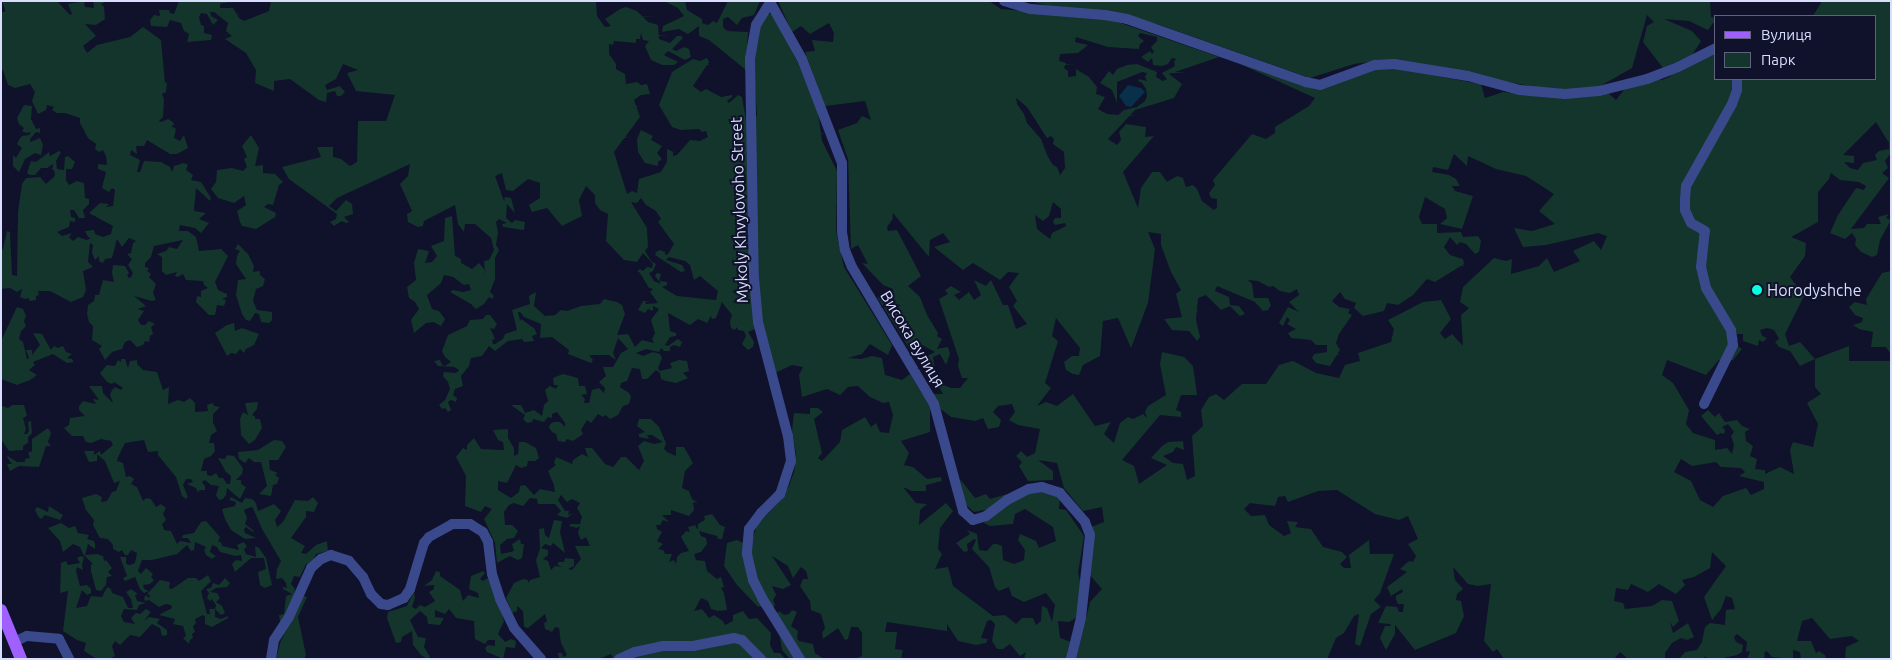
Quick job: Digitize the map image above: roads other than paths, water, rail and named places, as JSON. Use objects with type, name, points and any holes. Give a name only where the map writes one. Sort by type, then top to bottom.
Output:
[{"type":"main road","points":[[1,610],[21,659]]},
{"type":"street","points":[[1004,1],[1031,9],[1105,15],[1127,20],[1320,85],[1375,65],[1394,64],[1468,76],[1520,90],[1565,94],[1598,91],[1641,81],[1678,67],[1714,49]]},
{"type":"street","name":"Mykoly Khvylovoho Street","points":[[770,2],[756,26],[750,58],[754,278],[758,322],[788,436],[792,461],[780,494],[761,513],[750,529],[747,554],[753,580],[762,598],[800,659]]},
{"type":"street","name":"Висока вулиця","points":[[770,2],[802,59],[842,163],[842,232],[845,250],[852,267],[934,404],[938,425],[964,511],[973,520],[986,516],[1007,500],[1029,490],[1042,487],[1060,493],[1085,522],[1090,535],[1082,618],[1071,659]]},
{"type":"street","points":[[1704,404],[1733,345],[1731,330],[1706,288],[1701,267],[1705,231],[1691,223],[1685,210],[1686,186],[1732,104],[1737,90],[1738,80]]},
{"type":"street","points":[[271,659],[274,640],[289,617],[311,568],[321,559],[331,556],[349,561],[363,577],[371,594],[381,604],[388,605],[404,598],[410,590],[424,544],[429,537],[452,524],[470,524],[483,532],[488,542],[492,574],[500,599],[514,628],[541,659]]},
{"type":"street","points":[[14,642],[27,636],[59,639],[69,659]]},
{"type":"street","points":[[618,659],[635,652],[663,646],[693,646],[734,638],[742,640],[762,659]]},
{"type":"water","points":[[1128,85],[1141,88],[1145,92],[1131,107],[1126,106],[1119,96]]},
{"type":"place","name":"Horodyshche","points":[[1757,290]]}]
